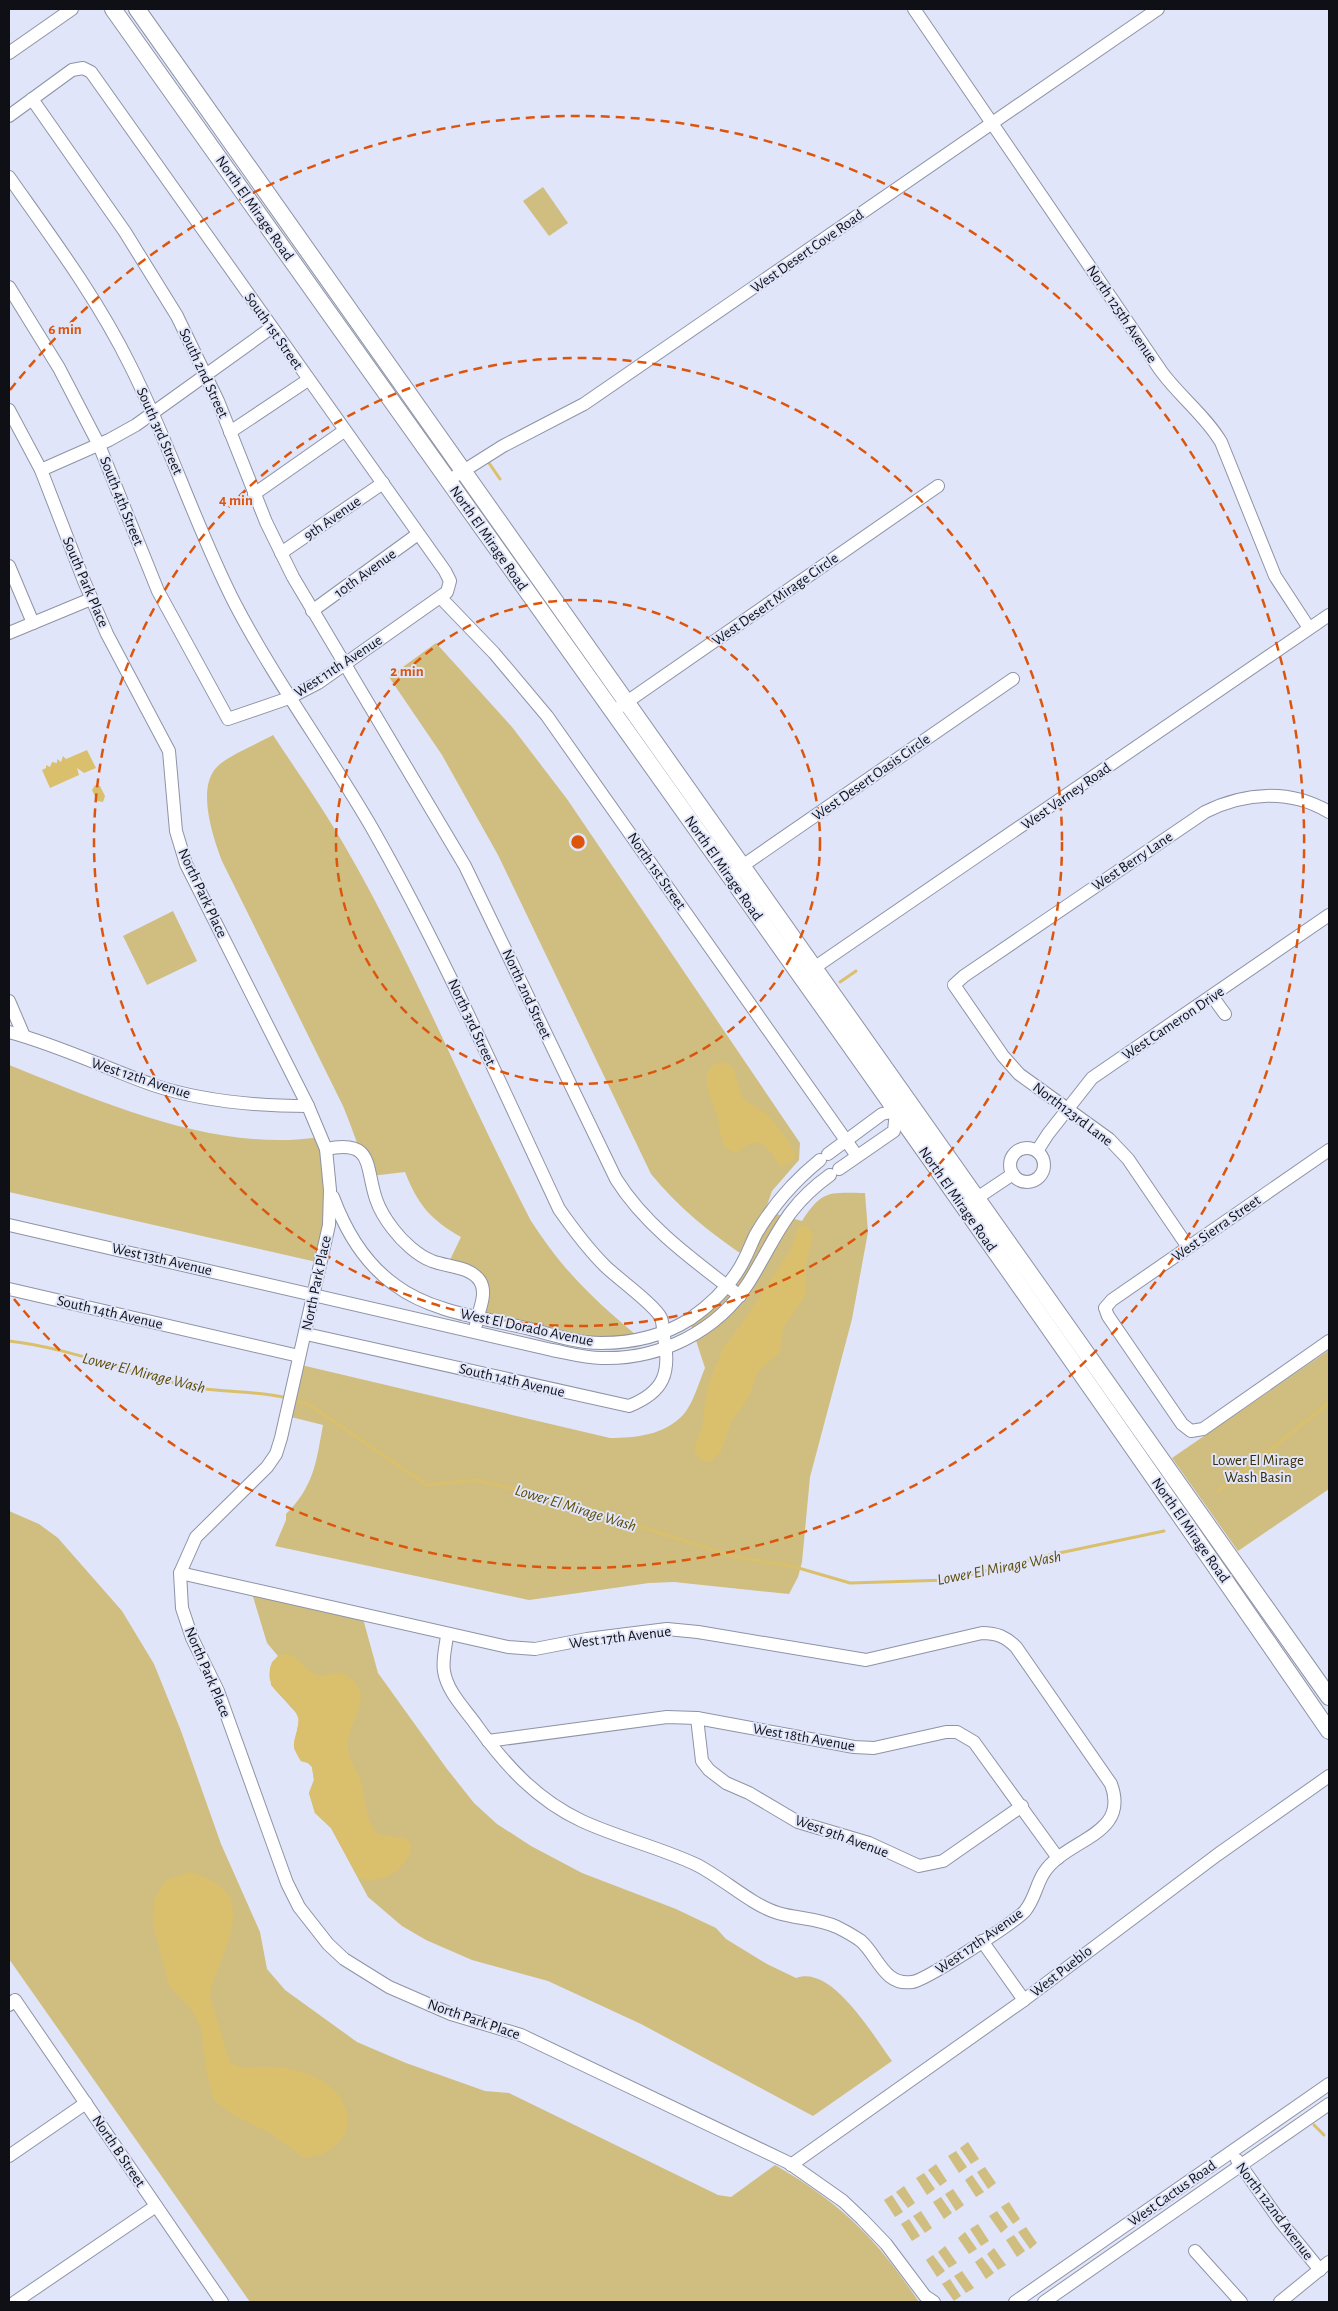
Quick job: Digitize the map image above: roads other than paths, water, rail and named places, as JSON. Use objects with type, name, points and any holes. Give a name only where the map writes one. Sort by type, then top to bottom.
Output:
[{"type":"main road","name":"North El Mirage Road","points":[[114,9],[612,711],[735,871],[815,967],[1329,1697]]},
{"type":"main road","name":"North El Mirage Road","points":[[136,9],[626,702],[801,977],[1169,1498],[1329,1731]]},
{"type":"street","points":[[9,53],[72,9]]},
{"type":"street","name":"North 125th Avenue","points":[[914,9],[1161,371],[1173,387],[1212,426],[1221,442],[1275,576],[1309,628]]},
{"type":"street","name":"West Desert Cove Road","points":[[448,480],[503,446],[584,404],[1158,9]]},
{"type":"street","name":"South 1st Street","points":[[32,99],[72,70],[83,68],[91,72],[344,431],[383,483],[450,581],[447,592],[441,598]]},
{"type":"street","points":[[9,116],[32,99]]},
{"type":"street","name":"South 2nd Street","points":[[32,99],[125,232],[177,316],[206,374],[254,494],[281,553],[312,611],[345,664]]},
{"type":"street","name":"South 3rd Street","points":[[9,177],[94,300],[129,362],[153,412],[206,541],[234,601],[289,698]]},
{"type":"street","name":"South 4th Street","points":[[9,287],[59,368],[99,444],[158,591],[228,719]]},
{"type":"street","points":[[41,470],[136,426],[271,328]]},
{"type":"street","points":[[230,432],[308,380]]},
{"type":"street","name":"South Park Place","points":[[9,410],[41,470],[91,599],[169,751]]},
{"type":"street","points":[[254,494],[344,431]]},
{"type":"street","name":"9th Avenue","points":[[281,553],[383,483]]},
{"type":"street","name":"West Desert Mirage Circle","points":[[612,711],[938,486]]},
{"type":"street","name":"10th Avenue","points":[[312,611],[418,534]]},
{"type":"street","points":[[9,566],[33,623]]},
{"type":"street","name":"West 11th Avenue","points":[[228,719],[289,698],[318,683],[441,598]]},
{"type":"street","name":"North 1st Street","points":[[441,598],[494,653],[547,716],[857,1156]]},
{"type":"street","points":[[9,633],[91,599]]},
{"type":"street","name":"West Varney Road","points":[[801,977],[1329,615]]},
{"type":"street","name":"North 2nd Street","points":[[345,664],[465,866],[511,959],[594,1137],[624,1192],[649,1221],[740,1296]]},
{"type":"street","name":"West Desert Oasis Circle","points":[[735,871],[1012,679]]},
{"type":"street","name":"North 3rd Street","points":[[289,698],[370,826],[418,912],[559,1209],[582,1242],[661,1317],[664,1334]]},
{"type":"street","name":"North Park Place","points":[[169,751],[176,831],[180,850],[308,1106],[326,1149],[330,1190],[329,1225],[306,1334],[276,1454],[252,1483],[196,1537],[180,1573],[182,1608],[192,1638],[218,1691],[287,1883],[299,1907],[328,1944],[344,1959],[389,1987],[451,2014],[521,2035],[792,2165],[843,2201],[862,2219],[886,2244],[928,2300]]},
{"type":"street","name":"West Berry Lane","points":[[954,985],[964,976],[1197,817],[1222,804],[1262,795],[1290,797],[1329,812]]},
{"type":"street","name":"West Cameron Drive","points":[[1037,1151],[1092,1078],[1329,915]]},
{"type":"street","name":"North123rd Lane","points":[[954,985],[1002,1056],[1019,1074],[1109,1139],[1128,1159],[1188,1247]]},
{"type":"street","points":[[1212,996],[1225,1014]]},
{"type":"street","points":[[9,1001],[24,1036]]},
{"type":"street","name":"West 12th Avenue","points":[[9,1032],[154,1085],[183,1093],[265,1106],[308,1106]]},
{"type":"street","name":"West El Dorado Avenue","points":[[330,1190],[344,1227],[377,1271],[412,1296],[435,1305],[478,1317],[553,1335],[600,1343],[664,1334],[705,1308],[727,1286],[736,1274],[757,1233],[774,1207],[801,1175],[846,1139],[882,1114],[896,1111],[910,1102]]},
{"type":"street","name":"West El Dorado Avenue","points":[[315,1294],[552,1350],[600,1358],[666,1350],[714,1322],[740,1296],[788,1214],[799,1200],[834,1172],[894,1130],[896,1111]]},
{"type":"street","points":[[326,1149],[353,1146],[363,1153],[370,1166],[377,1200],[383,1215],[395,1231],[429,1260],[474,1274],[482,1286],[484,1294],[476,1331]]},
{"type":"street","points":[[1026,1148],[1037,1151],[1044,1165],[1036,1179],[1026,1182],[1012,1174],[1010,1163],[1015,1152],[1026,1148]]},
{"type":"street","name":"West Sierra Street","points":[[1329,1150],[1112,1300],[1106,1308],[1108,1316],[1182,1424],[1191,1431],[1203,1429],[1329,1341]]},
{"type":"street","points":[[964,1207],[1012,1174]]},
{"type":"street","name":"West 13th Avenue","points":[[9,1225],[315,1294]]},
{"type":"street","name":"South 14th Avenue","points":[[9,1289],[299,1356]]},
{"type":"street","name":"South 14th Avenue","points":[[306,1334],[629,1406],[645,1399],[658,1388],[664,1379],[666,1350],[664,1334]]},
{"type":"street","name":"West 17th Avenue","points":[[180,1573],[508,1647],[535,1649],[587,1639],[666,1630],[698,1632],[866,1660],[982,1633],[1000,1635],[1016,1648],[1111,1784],[1116,1797],[1114,1812],[1105,1827],[1058,1858],[1041,1874],[1024,1911],[929,1976],[910,1983],[894,1980],[883,1970],[861,1942],[846,1932],[810,1918],[778,1913],[692,1863],[583,1822],[564,1812],[522,1781],[488,1741],[448,1685],[444,1670],[447,1634]]},
{"type":"street","name":"West 18th Avenue","points":[[488,1741],[667,1716],[697,1718],[854,1747],[874,1748],[946,1732],[957,1732],[974,1742],[1058,1858]]},
{"type":"street","name":"West 9th Avenue","points":[[697,1718],[702,1761],[709,1770],[726,1783],[749,1793],[798,1822],[869,1843],[920,1866],[943,1861],[1022,1806]]},
{"type":"street","name":"West Pueblo","points":[[792,2165],[1024,2000],[1209,1860],[1329,1776]]},
{"type":"street","points":[[982,1941],[1024,2000]]},
{"type":"street","name":"North B Street","points":[[12,2003],[86,2103],[222,2302]]},
{"type":"street","name":"West Cactus Road","points":[[1015,2302],[1329,2084]]},
{"type":"street","points":[[9,2156],[86,2103]]},
{"type":"street","name":"West Cactus Road","points":[[1044,2302],[1329,2104]]},
{"type":"street","name":"North 122nd Avenue","points":[[1231,2151],[1280,2221],[1325,2266]]},
{"type":"street","points":[[15,2302],[156,2206]]},
{"type":"street","points":[[1195,2251],[1241,2302]]},
{"type":"street","points":[[1280,2302],[1325,2266]]},
{"type":"waterway","points":[[489,463],[500,479]]},
{"type":"waterway","points":[[840,982],[856,971]]},
{"type":"waterway","name":"Lower El Mirage Wash","points":[[9,1341],[55,1349],[192,1387],[275,1395],[287,1398]]},
{"type":"waterway","name":"Lower El Mirage Wash","points":[[293,1400],[308,1404],[427,1485],[476,1480],[549,1497],[732,1556],[795,1567],[850,1583],[948,1580],[1045,1556],[1164,1531]]},
{"type":"waterway","name":"Lower El Mirage Wash","points":[[1218,1491],[1329,1403]]},
{"type":"waterway","points":[[1314,2125],[1324,2135]]},
{"type":"park label","name":"Lower El Mirage Wash Basin","points":[[1258,1468]]}]
